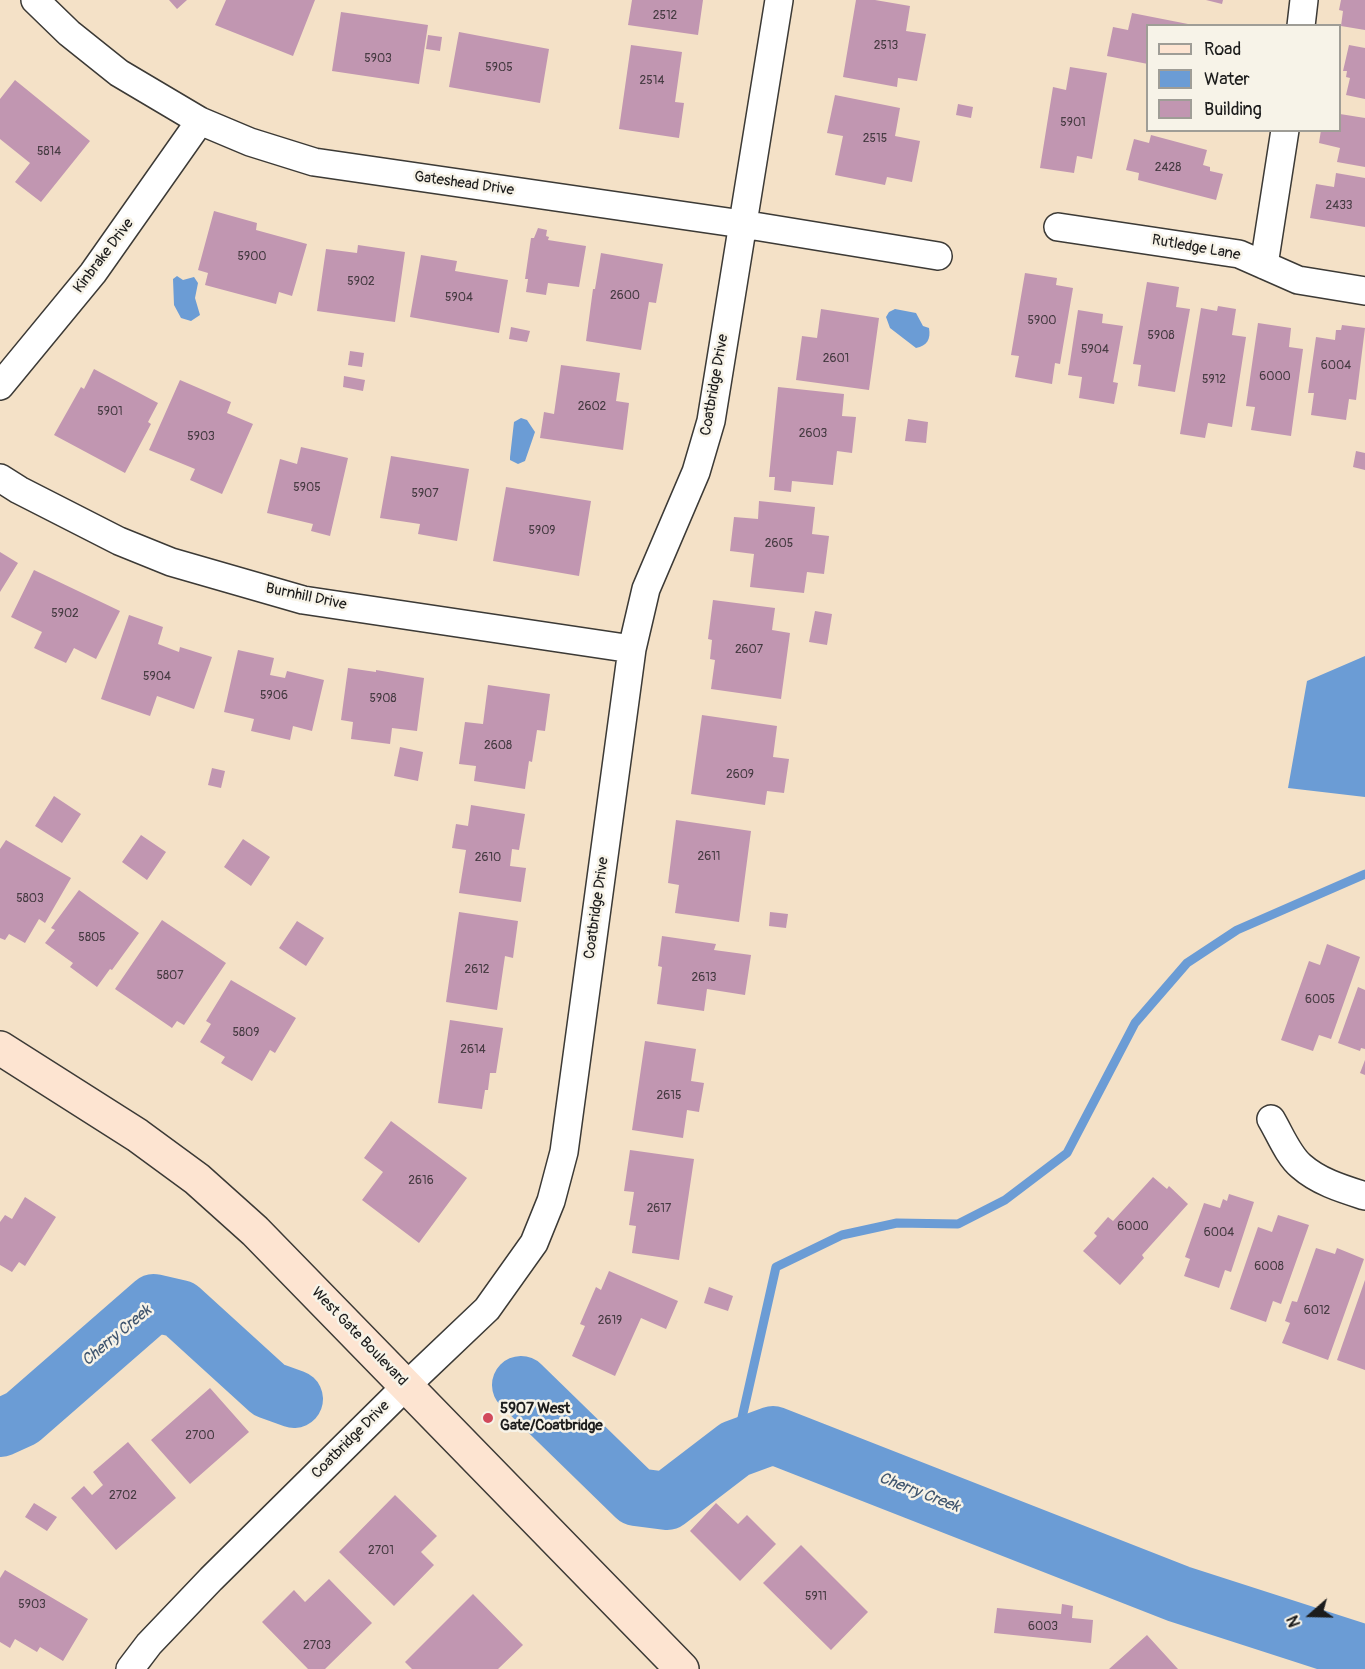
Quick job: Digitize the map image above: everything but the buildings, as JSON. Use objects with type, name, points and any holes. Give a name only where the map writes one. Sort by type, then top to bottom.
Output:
[{"type":"main road","name":"West Gate Boulevard","points":[[0,1048],[137,1135],[197,1179],[255,1231],[682,1669]]},
{"type":"street","name":"Gateshead Drive","points":[[35,0],[69,33],[119,73],[200,121],[250,142],[314,162],[742,224],[938,256]]},
{"type":"street","name":"Coatbridge Drive","points":[[130,1669],[149,1644],[211,1578],[487,1309],[534,1243],[551,1201],[564,1152],[632,649],[646,589],[696,472],[711,422],[779,0]]},
{"type":"street","points":[[1300,24],[1304,0]]},
{"type":"street","name":"Kinbrake Drive","points":[[0,386],[93,273],[200,121]]},
{"type":"street","points":[[1264,265],[1285,132]]},
{"type":"street","name":"Rutledge Lane","points":[[1058,227],[1239,254],[1298,280],[1365,291]]},
{"type":"street","name":"Burnhill Drive","points":[[0,478],[119,541],[160,558],[303,600],[632,649]]},
{"type":"street","points":[[1271,1119],[1300,1166],[1321,1180],[1365,1196]]},
{"type":"water","points":[[177,276],[183,280],[194,277],[198,283],[195,298],[200,315],[191,321],[181,318],[174,305],[173,279]]},
{"type":"water","points":[[895,309],[916,313],[923,326],[929,328],[929,339],[925,344],[916,348],[890,328],[886,317]]},
{"type":"water","points":[[521,418],[527,420],[535,432],[525,461],[518,464],[510,460],[510,457],[514,422]]},
{"type":"water","points":[[1365,656],[1365,797],[1288,788],[1307,681]]},
{"type":"waterway","points":[[735,1449],[776,1267],[842,1235],[897,1223],[958,1224],[1005,1200],[1067,1153],[1135,1023],[1187,963],[1237,930],[1365,874]]},
{"type":"waterway","name":"Cherry Creek","points":[[0,1428],[22,1418],[154,1303],[180,1309],[269,1390],[294,1399]]},
{"type":"waterway","name":"Cherry Creek","points":[[521,1385],[636,1497],[667,1501],[735,1449],[773,1435],[1179,1594],[1365,1654]]},
{"type":"place","name":"5907 West Gate/Coatbridge","points":[[488,1418]]}]
